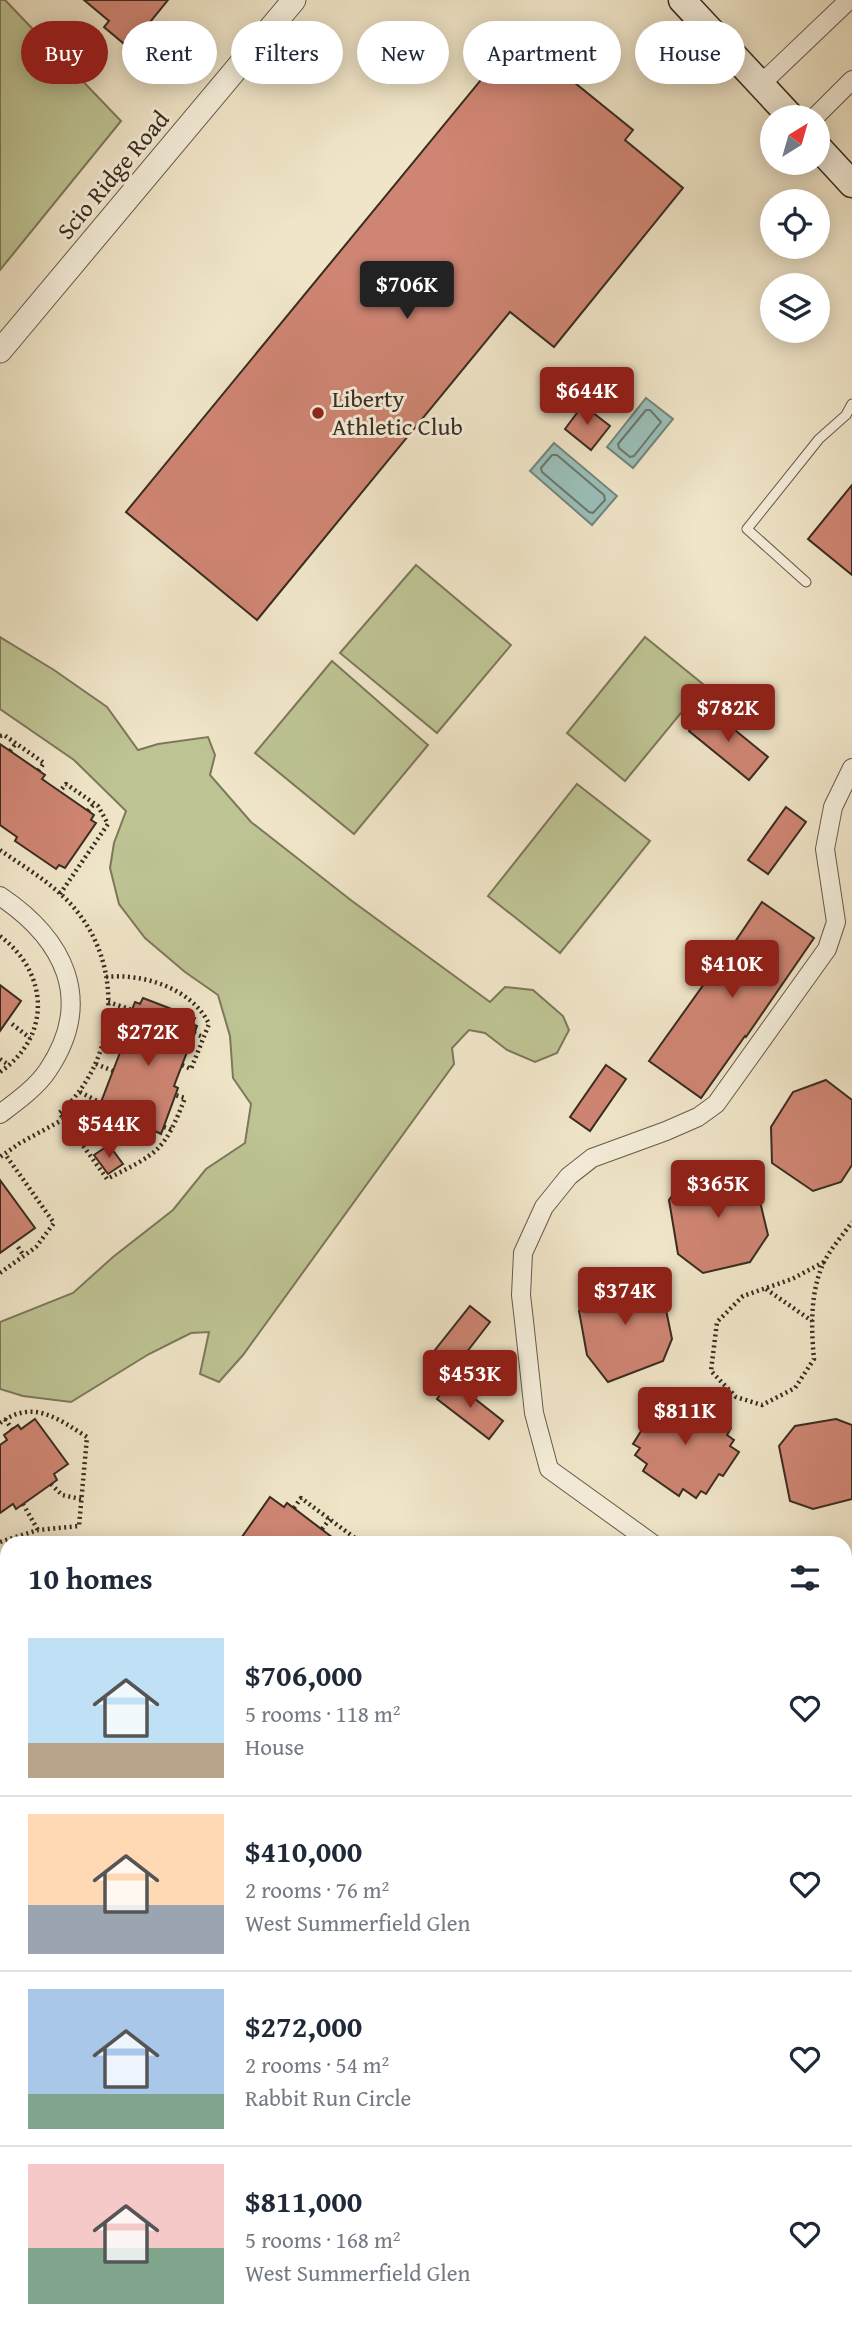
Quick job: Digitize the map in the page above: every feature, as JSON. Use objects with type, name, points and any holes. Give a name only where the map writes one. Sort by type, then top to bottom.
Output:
[{"type":"main road","points":[[682,0],[780,105]]},
{"type":"main road","points":[[830,160],[852,184]]},
{"type":"street","name":"Scio Ridge Road","points":[[0,352],[294,0]]},
{"type":"street","points":[[761,84],[849,0]]},
{"type":"street","points":[[827,105],[852,80]]},
{"type":"street","points":[[642,1536],[549,1469],[534,1413],[521,1295],[523,1253],[544,1207],[569,1176],[592,1158],[666,1131],[698,1117],[716,1104],[827,949],[836,922],[825,849],[833,807],[852,768]]},
{"type":"street","points":[[0,896],[51,941],[70,982],[69,1029],[47,1072],[0,1114]]},
{"type":"lane","points":[[806,582],[747,529],[819,439],[849,418],[852,404]]},
{"type":"path","points":[[0,736],[4,735],[44,763],[38,771]]},
{"type":"path","points":[[10,751],[16,743]]},
{"type":"path","points":[[60,791],[66,784],[98,806],[108,824],[60,894]]},
{"type":"path","points":[[88,811],[94,804]]},
{"type":"path","points":[[0,936],[20,953],[29,967],[36,986],[37,1022],[30,1038],[9,1065],[0,1072]]},
{"type":"path","points":[[106,977],[140,979],[165,986],[182,994],[205,1015],[209,1024],[191,1069],[182,1065]]},
{"type":"path","points":[[108,1002],[132,1010]]},
{"type":"path","points":[[12,1024],[30,1038]]},
{"type":"path","points":[[194,1034],[203,1037]]},
{"type":"path","points":[[105,1038],[120,1042]]},
{"type":"path","points":[[0,1059],[9,1065]]},
{"type":"path","points":[[96,1064],[113,1071]]},
{"type":"path","points":[[80,1092],[101,1103]]},
{"type":"path","points":[[64,1119],[107,1178],[154,1154],[165,1143],[185,1098],[175,1095]]},
{"type":"path","points":[[164,1127],[173,1130]]},
{"type":"path","points":[[0,1273],[36,1247],[54,1223],[5,1154]]},
{"type":"path","points":[[824,1262],[792,1279],[743,1296],[717,1322],[710,1371],[736,1397],[762,1405],[795,1388],[814,1359],[812,1321],[824,1262],[852,1222]]},
{"type":"path","points":[[18,1247],[24,1256]]},
{"type":"path","points":[[765,1288],[812,1321]]},
{"type":"path","points":[[12,1429],[2,1421],[25,1411],[39,1412],[59,1420],[87,1437],[79,1526],[38,1530],[19,1536]]},
{"type":"path","points":[[51,1484],[62,1495],[81,1499]]},
{"type":"path","points":[[294,1508],[302,1498],[352,1536]]},
{"type":"path","points":[[23,1504],[38,1530]]},
{"type":"path","points":[[323,1529],[330,1519]]},
{"type":"green space","points":[[0,0],[5,0],[25,21],[21,21],[21,84],[86,84],[121,121],[0,270]]},
{"type":"green space","points":[[416,565],[511,645],[437,733],[340,653]]},
{"type":"green space","points":[[0,637],[107,707],[138,750],[158,744],[208,737],[215,755],[210,775],[251,822],[352,901],[490,1002],[505,987],[533,990],[563,1016],[569,1030],[557,1053],[535,1062],[507,1050],[485,1033],[469,1030],[452,1048],[454,1064],[243,1355],[219,1382],[200,1374],[209,1332],[191,1333],[149,1354],[71,1402],[23,1396],[0,1389],[0,1322],[73,1293],[113,1257],[173,1210],[206,1169],[245,1143],[251,1104],[233,1078],[230,1036],[218,995],[185,972],[145,938],[119,904],[110,868],[114,843],[126,811],[74,760],[0,709]]},
{"type":"green space","points":[[645,637],[704,685],[625,781],[567,733]]},
{"type":"green space","points":[[332,661],[428,745],[354,834],[255,753]]},
{"type":"green space","points":[[577,784],[650,841],[560,953],[488,896]]},
{"type":"water","points":[[646,398],[673,419],[633,468],[607,447]]},
{"type":"water","points":[[554,443],[617,496],[592,525],[530,471]]},
{"type":"building","points":[[84,0],[168,0],[151,21],[122,21],[122,42],[108,30],[109,21]]},
{"type":"building","name":"Liberty Athletic Club","points":[[478,84],[576,84],[633,130],[625,140],[683,188],[554,347],[510,312],[257,620],[126,512]]},
{"type":"building","points":[[583,405],[610,426],[591,450],[565,429]]},
{"type":"building","points":[[852,485],[852,575],[808,539]]},
{"type":"building","points":[[708,708],[768,757],[749,780],[689,731]]},
{"type":"building","points":[[0,744],[45,775],[42,779],[94,815],[91,820],[96,823],[65,868],[59,865],[56,869],[15,841],[17,837],[0,825]]},
{"type":"building","points":[[786,807],[806,822],[768,874],[748,860]]},
{"type":"building","points":[[762,902],[814,938],[701,1098],[649,1061]]},
{"type":"building","points":[[0,985],[21,1001],[0,1031]]},
{"type":"building","points":[[143,998],[195,1018],[192,1024],[197,1026],[174,1086],[178,1088],[161,1134],[155,1131],[153,1138],[101,1118],[104,1112],[98,1110],[121,1050],[117,1049],[135,1002],[140,1004]]},
{"type":"building","points":[[606,1065],[626,1079],[590,1131],[570,1117]]},
{"type":"building","points":[[826,1080],[852,1100],[852,1165],[841,1182],[813,1191],[772,1163],[771,1127],[793,1092]]},
{"type":"building","points":[[109,1145],[123,1164],[108,1174],[94,1155]]},
{"type":"building","points":[[730,1167],[756,1185],[768,1235],[750,1262],[703,1273],[678,1254],[669,1200],[685,1178]]},
{"type":"building","points":[[0,1180],[35,1228],[0,1253]]},
{"type":"building","points":[[623,1276],[642,1282],[663,1295],[672,1339],[663,1361],[608,1382],[587,1355],[579,1311],[592,1285]]},
{"type":"building","points":[[470,1306],[490,1322],[452,1371],[431,1355]]},
{"type":"building","points":[[451,1380],[503,1421],[489,1439],[437,1399]]},
{"type":"building","points":[[687,1398],[731,1428],[727,1435],[734,1440],[730,1446],[739,1452],[723,1476],[719,1474],[706,1494],[701,1491],[696,1498],[683,1489],[679,1496],[643,1471],[647,1464],[635,1455],[640,1448],[633,1444],[661,1399],[671,1405],[675,1399],[683,1404]]},
{"type":"building","points":[[35,1419],[68,1464],[54,1474],[57,1480],[16,1509],[13,1504],[0,1513],[0,1445],[7,1440],[4,1435],[18,1425],[21,1429]]},
{"type":"building","points":[[836,1419],[852,1425],[852,1499],[813,1509],[790,1501],[779,1446],[795,1426]]},
{"type":"building","points":[[270,1497],[284,1507],[287,1503],[330,1536],[243,1536]]},
{"type":"place","name":"Liberty Athletic Club","points":[[318,413]]}]
